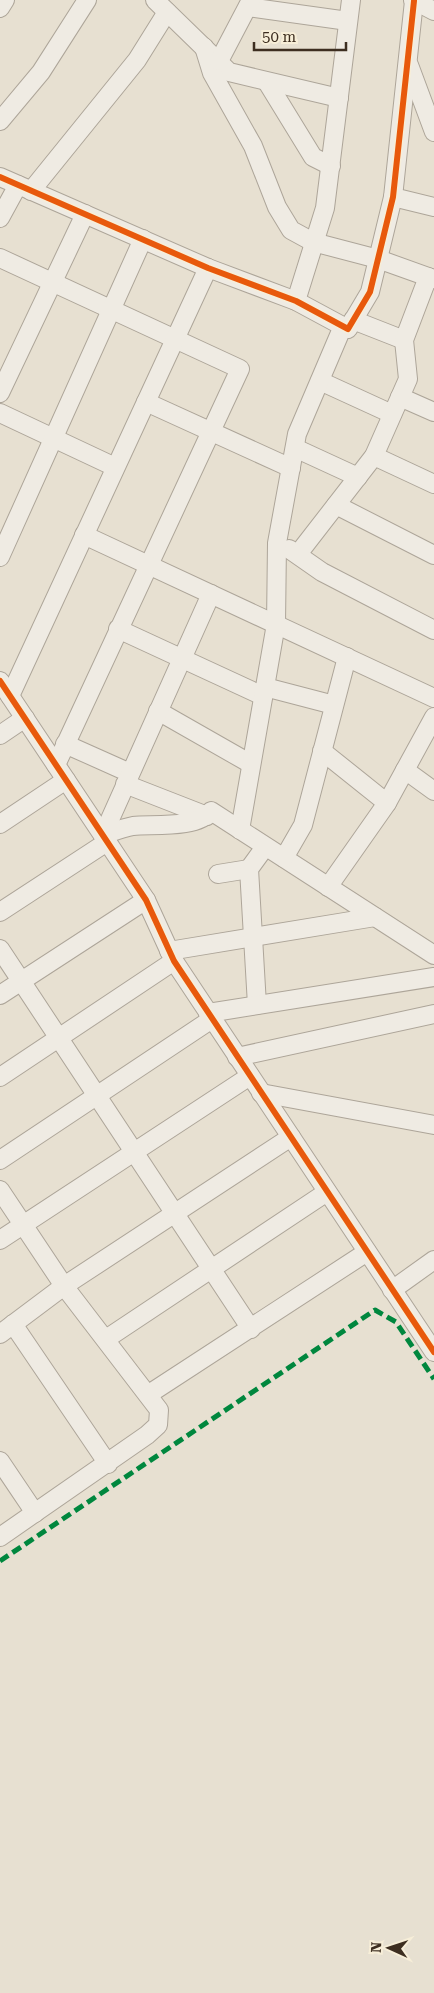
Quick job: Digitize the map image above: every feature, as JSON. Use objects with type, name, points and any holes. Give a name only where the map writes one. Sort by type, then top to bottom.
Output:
[{"type":"street","points":[[0,8],[6,0]]},
{"type":"street","points":[[0,121],[41,72],[87,0]]},
{"type":"street","points":[[296,301],[325,208],[351,0]]},
{"type":"street","points":[[240,830],[276,624],[277,543],[297,434],[348,323],[370,292],[393,197],[413,0],[434,11]]},
{"type":"street","points":[[219,61],[249,4],[348,21]]},
{"type":"street","points":[[0,218],[138,60],[167,7],[229,72],[339,98]]},
{"type":"street","points":[[204,47],[212,73],[253,146],[277,207],[291,230],[314,242],[378,259],[431,278],[404,340],[408,379],[374,456],[298,554]]},
{"type":"street","points":[[407,60],[434,132]]},
{"type":"street","points":[[267,82],[313,157],[331,166]]},
{"type":"street","points":[[0,177],[208,268],[348,323],[404,340]]},
{"type":"street","points":[[393,197],[434,207]]},
{"type":"street","points":[[0,392],[86,214]]},
{"type":"street","points":[[0,557],[143,239]]},
{"type":"street","points":[[0,258],[240,368],[56,765]]},
{"type":"street","points":[[10,696],[208,268]]},
{"type":"street","points":[[320,381],[392,414]]},
{"type":"street","points":[[400,397],[434,412]]},
{"type":"street","points":[[146,402],[291,468]]},
{"type":"street","points":[[0,412],[115,467]]},
{"type":"street","points":[[295,448],[358,477]]},
{"type":"street","points":[[374,456],[434,484]]},
{"type":"street","points":[[336,505],[434,555]]},
{"type":"street","points":[[84,535],[434,698]]},
{"type":"street","points":[[277,543],[298,554],[322,572],[434,630]]},
{"type":"street","points":[[105,839],[127,778],[211,594]]},
{"type":"street","points":[[118,629],[182,658],[264,691],[334,705]]},
{"type":"street","points":[[284,858],[303,825],[347,657]]},
{"type":"street","points":[[0,681],[146,900],[171,956],[434,1352]]},
{"type":"street","points":[[158,711],[251,764]]},
{"type":"street","points":[[328,887],[387,803],[434,717]]},
{"type":"street","points":[[0,734],[25,718]]},
{"type":"street","points":[[65,744],[127,778],[207,816]]},
{"type":"street","points":[[322,751],[387,803]]},
{"type":"street","points":[[405,770],[434,791]]},
{"type":"street","points":[[0,824],[66,780]]},
{"type":"street","points":[[0,912],[105,839],[132,826],[183,824],[207,816],[211,811],[434,956]]},
{"type":"street","points":[[257,1005],[249,869],[266,847]]},
{"type":"street","points":[[218,874],[249,869]]},
{"type":"street","points":[[0,995],[146,900]]},
{"type":"street","points":[[0,1077],[59,1038],[171,956],[253,937],[374,917]]},
{"type":"street","points":[[0,949],[251,1329]]},
{"type":"street","points":[[0,1160],[210,1016],[257,1005],[434,977]]},
{"type":"street","points":[[237,1057],[434,1014]]},
{"type":"street","points":[[0,1240],[250,1076]]},
{"type":"street","points":[[261,1093],[434,1125]]},
{"type":"street","points":[[108,1464],[7,1329],[64,1286],[291,1137]]},
{"type":"street","points":[[0,1190],[64,1286],[149,1394],[159,1410],[158,1425],[108,1464],[35,1514],[1,1534]]},
{"type":"street","points":[[106,1339],[327,1192]]},
{"type":"street","points":[[149,1394],[366,1252]]},
{"type":"street","points":[[392,1290],[434,1261]]},
{"type":"street","points":[[0,1461],[35,1514]]},
{"type":"marked path","points":[[0,1561],[375,1310],[396,1322],[434,1379]]},
{"type":"cycle path","points":[[0,177],[208,268],[296,301],[348,329],[370,292],[393,197],[414,1]]},
{"type":"cycle path","points":[[0,681],[146,900],[174,961],[434,1352]]}]
